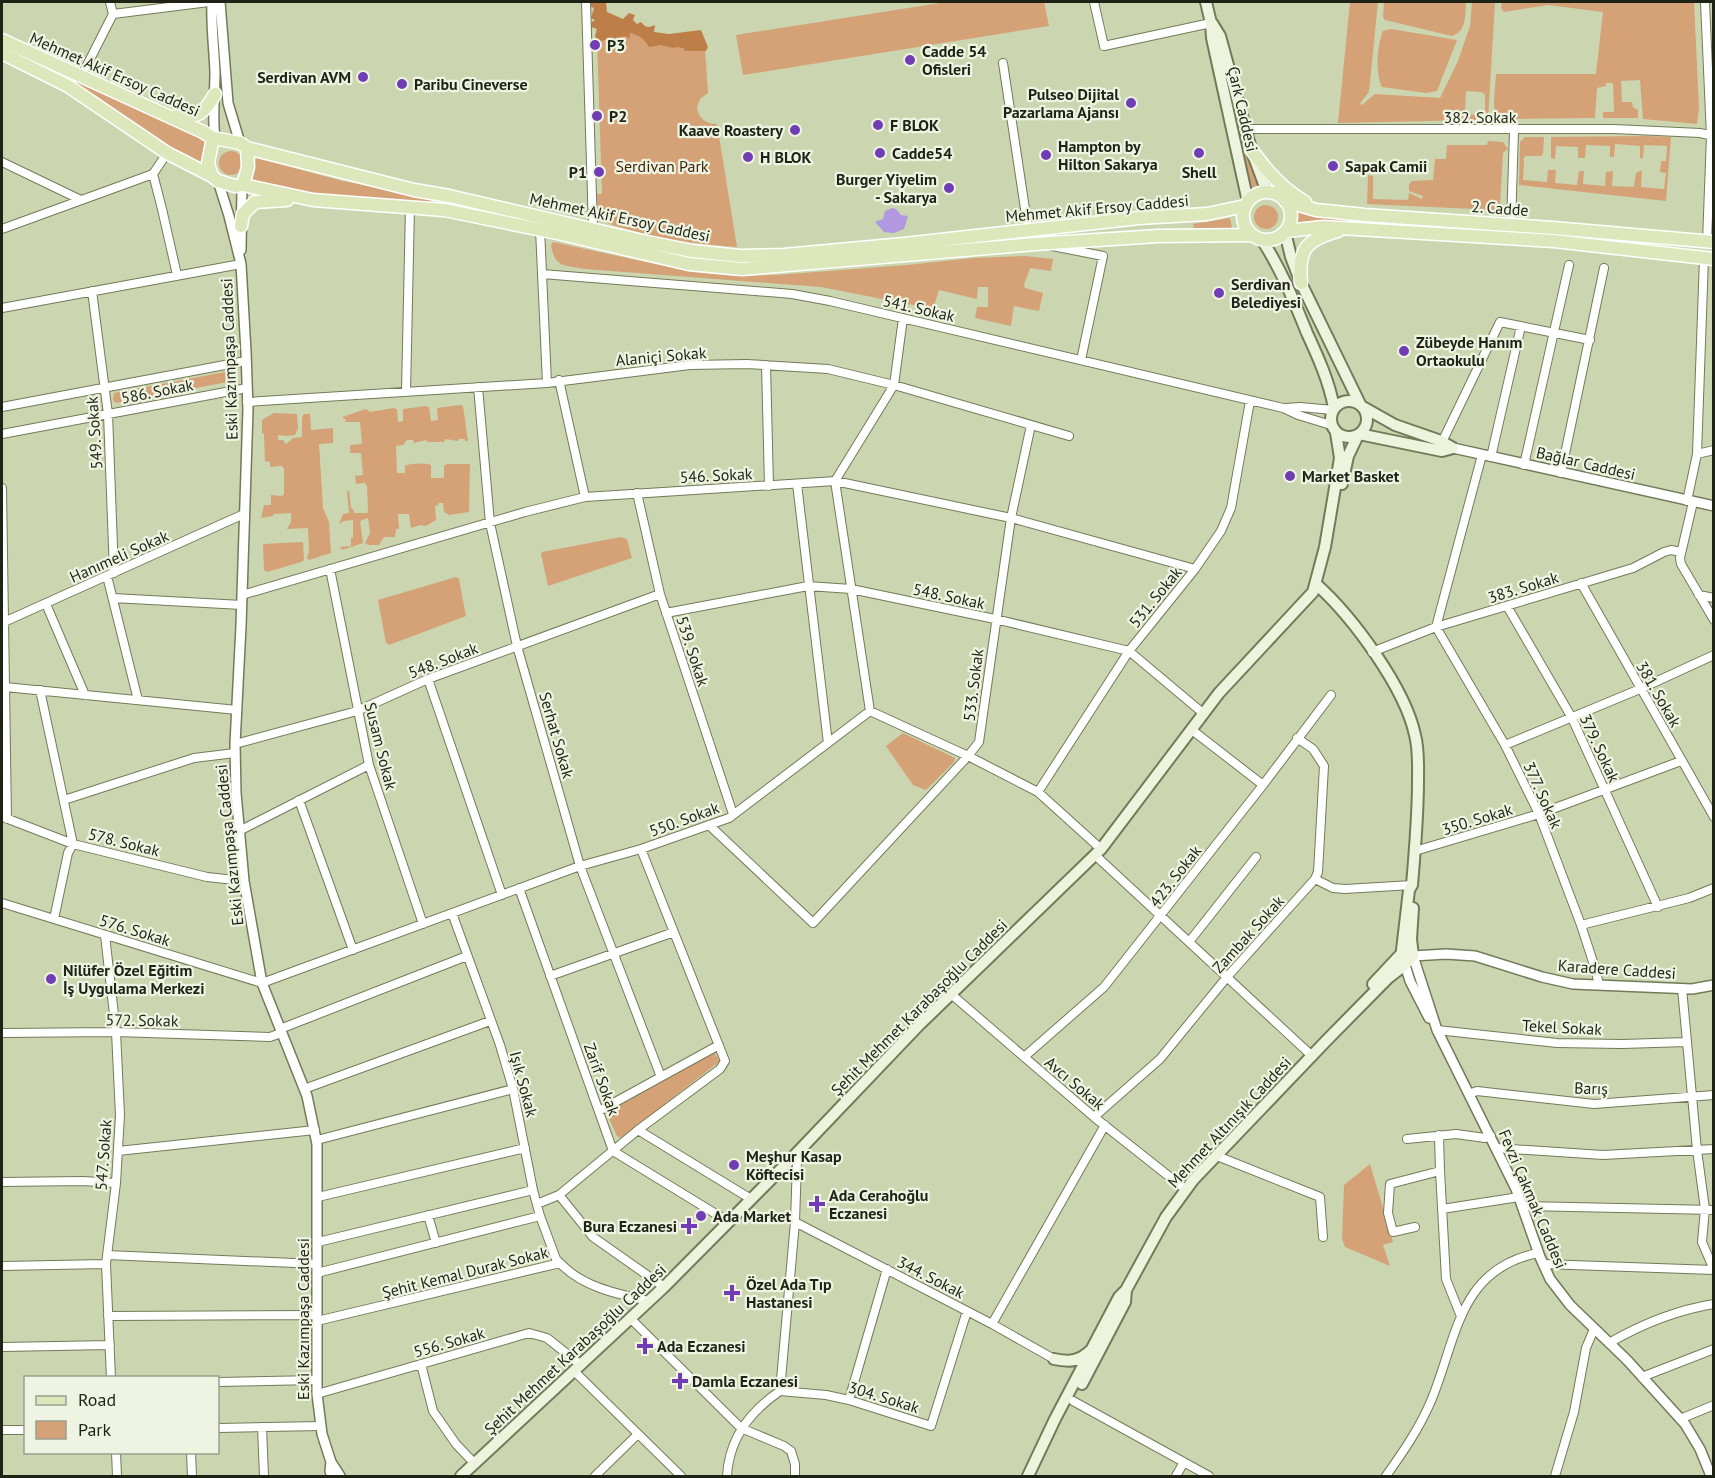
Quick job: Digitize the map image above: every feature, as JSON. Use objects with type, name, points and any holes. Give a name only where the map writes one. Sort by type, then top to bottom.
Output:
[{"type":"main road","name":"Çark Caddesi","points":[[1206,2],[1247,204]]},
{"type":"main road","name":"Çark Caddesi","points":[[1211,23],[1220,36],[1251,149],[1267,192]]},
{"type":"main road","name":"Mehmet Akif Ersoy Caddesi","points":[[2,40],[214,138],[414,189],[692,251],[740,256],[784,255],[1139,218],[1207,214],[1247,204]]},
{"type":"main road","name":"Mehmet Akif Ersoy Caddesi","points":[[2,53],[68,86],[167,153],[210,176],[243,186],[313,200],[444,210],[540,229],[689,264],[742,269],[1158,236],[1257,238]]},
{"type":"main road","points":[[167,115],[194,116],[208,107],[215,94]]},
{"type":"main road","points":[[210,176],[208,163],[214,138]]},
{"type":"main road","points":[[243,186],[248,167],[244,146]]},
{"type":"main road","points":[[1251,149],[1275,180],[1297,197],[1305,201],[1365,215]]},
{"type":"main road","points":[[1359,434],[1365,429],[1367,420],[1291,256],[1286,231],[1291,216],[1286,201],[1277,194],[1267,192],[1256,195],[1247,204],[1244,222],[1276,262],[1289,290],[1328,381],[1334,409],[1330,420],[1334,429],[1347,437],[1359,434],[1442,451],[1453,448]]},
{"type":"main road","points":[[241,226],[243,214],[255,202],[313,200]]},
{"type":"main road","name":"2. Cadde","points":[[1286,201],[1316,210],[1365,215],[1710,242]]},
{"type":"main road","name":"2. Cadde","points":[[1286,231],[1323,227],[1554,241],[1709,258]]},
{"type":"main road","points":[[1302,283],[1301,257],[1307,246],[1314,240],[1348,229]]},
{"type":"main road","points":[[1257,238],[1273,240],[1286,231]]},
{"type":"main road","points":[[1334,409],[1346,401],[1356,402],[1413,433],[1453,448]]},
{"type":"main road","name":"Şehit Mehmet Karabaşoğlu Caddesi","points":[[461,1476],[664,1287],[951,994],[1098,852],[1229,681],[1313,592],[1332,513],[1340,458],[1334,429]]},
{"type":"main road","name":"Şehit Mehmet Karabaşoğlu Caddesi","points":[[1332,513],[1348,456],[1359,434]]},
{"type":"main road","name":"Fevzi Çakmak Caddesi","points":[[1316,584],[1342,612],[1372,652],[1398,692],[1416,736],[1418,796],[1411,939],[1408,954]]},
{"type":"main road","name":"Mehmet Altınışık Caddesi","points":[[1030,1476],[1073,1401],[1100,1332],[1166,1217],[1185,1190],[1311,1055],[1404,965],[1408,954]]},
{"type":"main road","name":"Mehmet Altınışık Caddesi","points":[[1325,1042],[1347,1013],[1408,954]]},
{"type":"main road","name":"Mehmet Altınışık Caddesi","points":[[1030,1476],[1055,1419],[1125,1302],[1126,1290]]},
{"type":"main road","points":[[1054,1359],[1073,1362],[1079,1359],[1089,1352],[1100,1332]]},
{"type":"main road","points":[[1054,1359],[1083,1374]]},
{"type":"street","points":[[81,77],[113,14],[110,2]]},
{"type":"street","points":[[113,14],[210,2],[215,94],[214,138]]},
{"type":"street","points":[[220,2],[228,104],[244,146]]},
{"type":"street","points":[[586,2],[593,228]]},
{"type":"street","points":[[1094,2],[1104,46],[1211,23]]},
{"type":"street","points":[[1705,2],[1712,136],[1710,242]]},
{"type":"street","points":[[1003,63],[1027,222],[1031,231]]},
{"type":"street","name":"382. Sokak","points":[[1246,129],[1514,131],[1625,129],[1700,133],[1712,136]]},
{"type":"street","points":[[1511,225],[1514,131]]},
{"type":"street","points":[[2,229],[153,174],[167,153]]},
{"type":"street","points":[[2,162],[81,200]]},
{"type":"street","points":[[153,174],[177,276]]},
{"type":"street","name":"Eski Kazımpaşa Caddesi","points":[[210,176],[229,216],[241,264],[246,361],[242,600],[235,749],[239,831],[244,881],[262,982],[304,1089],[316,1135],[317,1394],[321,1426],[331,1462],[340,1476]]},
{"type":"street","points":[[2,308],[241,264],[243,186]]},
{"type":"street","points":[[406,392],[410,207]]},
{"type":"street","points":[[540,229],[547,383]]},
{"type":"street","points":[[1040,244],[1102,256],[1081,360]]},
{"type":"street","points":[[1709,258],[1697,454],[1681,564],[1713,620]]},
{"type":"street","points":[[1524,465],[1569,265]]},
{"type":"street","points":[[1561,473],[1604,268]]},
{"type":"street","name":"541. Sokak","points":[[542,274],[792,294],[1283,408]]},
{"type":"street","name":"549. Sokak","points":[[92,291],[108,414],[110,574],[113,598],[138,700]]},
{"type":"street","points":[[903,318],[894,385],[835,481],[870,711],[968,756],[1038,792],[1161,916],[1311,1055]]},
{"type":"street","points":[[1442,442],[1500,322],[1590,340]]},
{"type":"street","points":[[1436,627],[1487,456],[1521,326]]},
{"type":"street","name":"586. Sokak","points":[[2,407],[246,361]]},
{"type":"street","name":"Alaniçi Sokak","points":[[247,402],[547,383],[690,364],[766,365],[828,369],[894,385],[1069,436]]},
{"type":"street","points":[[766,365],[769,486]]},
{"type":"street","points":[[559,380],[585,497]]},
{"type":"street","name":"Serhat Sokak","points":[[478,387],[490,522],[517,646],[580,866],[661,1077]]},
{"type":"street","name":"586. Sokak","points":[[2,434],[247,388]]},
{"type":"street","name":"531. Sokak","points":[[1038,792],[1129,651],[1195,569],[1221,531],[1231,508],[1250,400]]},
{"type":"street","points":[[1283,408],[1334,409]]},
{"type":"street","points":[[1283,408],[1334,429]]},
{"type":"street","name":"533. Sokak","points":[[710,825],[813,923],[980,742],[995,620],[1011,518],[1031,425]]},
{"type":"street","name":"Bağlar Caddesi","points":[[1453,448],[1713,506]]},
{"type":"street","points":[[1697,454],[1713,450]]},
{"type":"street","name":"546. Sokak","points":[[113,598],[242,600],[330,569],[585,497],[835,481],[1011,518],[1195,569]]},
{"type":"street","points":[[797,484],[828,743]]},
{"type":"street","points":[[2,488],[4,817]]},
{"type":"street","name":"539. Sokak","points":[[637,493],[660,594],[733,814]]},
{"type":"street","name":"Hanımeli Sokak","points":[[4,622],[244,514]]},
{"type":"street","name":"383. Sokak","points":[[1372,652],[1436,627],[1633,568],[1664,552],[1671,550],[1681,552]]},
{"type":"street","name":"Susam Sokak","points":[[330,569],[369,765],[423,924]]},
{"type":"street","name":"381. Sokak","points":[[1581,584],[1713,817]]},
{"type":"street","name":"548. Sokak","points":[[666,613],[808,586],[851,589],[1129,651],[1204,714]]},
{"type":"street","name":"548. Sokak","points":[[64,801],[194,758],[235,749],[357,711],[428,679],[660,594]]},
{"type":"street","points":[[1699,595],[1713,598]]},
{"type":"street","points":[[46,604],[85,694]]},
{"type":"street","name":"379. Sokak","points":[[1507,606],[1572,718],[1658,907]]},
{"type":"street","name":"377. Sokak","points":[[1436,627],[1505,745],[1539,814],[1581,925],[1599,986]]},
{"type":"street","points":[[1505,745],[1640,689],[1713,655]]},
{"type":"street","points":[[428,679],[502,895]]},
{"type":"street","points":[[5,687],[237,710]]},
{"type":"street","points":[[40,690],[73,844],[68,853],[54,919]]},
{"type":"street","name":"423. Sokak","points":[[1024,1057],[1104,987],[1263,785],[1330,695]]},
{"type":"street","name":"550. Sokak","points":[[262,982],[580,866],[642,849],[710,825],[733,814],[870,711]]},
{"type":"street","points":[[1192,730],[1263,785]]},
{"type":"street","points":[[1297,738],[1312,749],[1324,766],[1318,872],[1315,879],[1325,885],[1346,889],[1412,885]]},
{"type":"street","name":"350. Sokak","points":[[1415,852],[1539,814],[1681,761]]},
{"type":"street","points":[[239,831],[369,765]]},
{"type":"street","points":[[299,800],[353,950]]},
{"type":"street","name":"578. Sokak","points":[[4,817],[73,844],[207,877],[244,881]]},
{"type":"street","points":[[537,1204],[559,1195],[638,1130],[720,1069],[725,1061],[642,849]]},
{"type":"street","points":[[1189,942],[1256,857]]},
{"type":"street","name":"Zambak Sokak","points":[[1094,1117],[1160,1059],[1227,977],[1315,879]]},
{"type":"street","name":"Zarif Sokak","points":[[519,888],[613,1151]]},
{"type":"street","points":[[1581,925],[1658,907],[1713,888]]},
{"type":"street","name":"576. Sokak","points":[[2,903],[262,982]]},
{"type":"street","name":"Işık Sokak","points":[[452,913],[513,1089],[540,1216],[556,1259],[560,1263]]},
{"type":"street","points":[[550,976],[674,932]]},
{"type":"street","name":"547. Sokak","points":[[105,935],[116,1032],[120,1115],[116,1183],[106,1264],[111,1376]]},
{"type":"street","name":"Karadere Caddesi","points":[[1408,954],[1475,956],[1559,981],[1599,986],[1682,988],[1713,985]]},
{"type":"street","name":"Fevzi Çakmak Caddesi","points":[[1408,954],[1437,1030]]},
{"type":"street","name":"572. Sokak","points":[[2,1033],[116,1032],[270,1037],[467,956]]},
{"type":"street","name":"Fevzi Çakmak Caddesi","points":[[1404,965],[1414,990],[1497,1148],[1521,1202],[1538,1253],[1560,1294],[1680,1419],[1700,1449],[1711,1476]]},
{"type":"street","points":[[1543,1264],[1713,1270],[1702,1242],[1709,1209],[1697,1150],[1682,988]]},
{"type":"street","name":"Avcı Sokak","points":[[951,994],[1094,1117],[1185,1190]]},
{"type":"street","points":[[304,1089],[490,1021]]},
{"type":"street","name":"Tekel Sokak","points":[[1437,1030],[1557,1042],[1622,1044],[1687,1042]]},
{"type":"street","points":[[599,1111],[719,1046]]},
{"type":"street","points":[[118,1151],[316,1135],[513,1089]]},
{"type":"street","name":"Barış","points":[[1469,1094],[1477,1091],[1594,1104],[1713,1095]]},
{"type":"street","points":[[992,1324],[1105,1125]]},
{"type":"street","points":[[638,1130],[751,1199]]},
{"type":"street","points":[[1407,1139],[1456,1134],[1485,1138],[1491,1136]]},
{"type":"street","points":[[1439,1135],[1446,1279],[1460,1314]]},
{"type":"street","points":[[318,1197],[525,1148]]},
{"type":"street","points":[[1497,1148],[1603,1155],[1713,1149]]},
{"type":"street","points":[[613,1151],[729,1222]]},
{"type":"street","points":[[727,1476],[731,1450],[741,1428],[764,1402],[780,1391],[795,1221],[798,1162],[795,1155]]},
{"type":"street","points":[[1216,1156],[1320,1197],[1323,1237]]},
{"type":"street","points":[[1415,1227],[1393,1232],[1388,1213],[1390,1184],[1440,1171]]},
{"type":"street","points":[[2,1182],[116,1183]]},
{"type":"street","points":[[318,1242],[533,1190]]},
{"type":"street","points":[[559,1195],[593,1237],[664,1287]]},
{"type":"street","points":[[1442,1209],[1521,1202],[1709,1209]]},
{"type":"street","points":[[428,1215],[436,1243]]},
{"type":"street","points":[[107,1255],[318,1268],[436,1243],[540,1216]]},
{"type":"street","name":"344. Sokak","points":[[795,1221],[1054,1359]]},
{"type":"street","points":[[1386,1476],[1410,1444],[1430,1403],[1460,1314],[1483,1282],[1502,1266],[1538,1253]]},
{"type":"street","name":"Şehit Kemal Durak Sokak","points":[[108,1316],[317,1318],[560,1263],[570,1272],[594,1286],[648,1301]]},
{"type":"street","points":[[2,1266],[106,1264]]},
{"type":"street","points":[[849,1400],[886,1269]]},
{"type":"street","points":[[1609,1343],[1648,1323],[1686,1309],[1713,1304]]},
{"type":"street","name":"304. Sokak","points":[[780,1391],[826,1395],[849,1400],[932,1426],[967,1311]]},
{"type":"street","points":[[630,1318],[741,1428],[791,1451],[795,1464],[795,1476]]},
{"type":"street","points":[[1555,1476],[1574,1412],[1586,1348],[1594,1329]]},
{"type":"street","name":"556. Sokak","points":[[317,1394],[529,1333],[547,1338],[681,1476]]},
{"type":"street","points":[[2,1347],[110,1345]]},
{"type":"street","points":[[1642,1377],[1713,1348]]},
{"type":"street","points":[[421,1364],[434,1411],[456,1444],[475,1464]]},
{"type":"street","points":[[219,1383],[317,1380]]},
{"type":"street","points":[[1073,1401],[1209,1476]]},
{"type":"street","points":[[1680,1419],[1713,1405]]},
{"type":"street","points":[[219,1428],[321,1426]]},
{"type":"street","points":[[262,1427],[264,1476]]},
{"type":"street","points":[[2,1430],[24,1430]]},
{"type":"street","points":[[595,1476],[638,1434]]},
{"type":"street","points":[[116,1454],[117,1476]]},
{"type":"street","points":[[191,1454],[192,1476]]},
{"type":"street","name":"Eski Kazımpaşa Caddesi","points":[[331,1462],[332,1476]]},
{"type":"street","points":[[1176,1476],[1184,1462]]},
{"type":"green space","points":[[946,2],[1044,2],[1049,26],[743,75],[736,35]]},
{"type":"green space","points":[[1350,2],[1378,2],[1369,92],[1360,103],[1362,105],[1375,94],[1440,98],[1458,61],[1470,26],[1472,2],[1495,2],[1488,120],[1485,120],[1485,94],[1466,91],[1465,114],[1477,115],[1477,120],[1338,123]]},
{"type":"green space","points":[[1384,2],[1466,2],[1463,26],[1457,34],[1452,36],[1385,20],[1383,17]]},
{"type":"green space","points":[[1502,2],[1694,2],[1699,108],[1697,124],[1643,119],[1640,80],[1621,81],[1622,102],[1632,102],[1633,107],[1638,110],[1638,118],[1603,118],[1603,112],[1614,112],[1613,83],[1606,83],[1606,86],[1597,88],[1595,118],[1495,119],[1496,74],[1596,74],[1603,12],[1548,5],[1504,12],[1501,8]]},
{"type":"green space","name":"Serdivan Park","points":[[596,10],[651,40],[705,49],[708,93],[700,99],[697,108],[704,120],[717,124],[737,247],[666,238],[598,220],[597,194],[602,194]]},
{"type":"green space","points":[[1391,29],[1457,40],[1437,91],[1426,93],[1382,87],[1378,67],[1379,44],[1383,31]]},
{"type":"green space","points":[[72,79],[207,141],[205,165],[143,132],[70,84]]},
{"type":"green space","points":[[1525,137],[1544,137],[1543,154],[1526,156],[1523,159],[1523,180],[1547,182],[1548,170],[1556,170],[1555,183],[1577,185],[1579,171],[1584,171],[1583,184],[1605,186],[1606,172],[1613,171],[1612,186],[1634,187],[1636,173],[1642,170],[1641,187],[1664,189],[1666,173],[1660,172],[1661,161],[1666,161],[1667,146],[1644,145],[1643,158],[1640,158],[1640,146],[1615,144],[1614,157],[1610,157],[1610,146],[1586,145],[1585,158],[1578,158],[1578,147],[1556,146],[1555,159],[1551,158],[1551,137],[1671,137],[1666,201],[1519,185],[1520,142]]},
{"type":"green space","points":[[1488,141],[1503,142],[1508,149],[1503,153],[1500,205],[1495,205],[1495,210],[1367,204],[1368,175],[1373,176],[1373,199],[1408,200],[1409,193],[1422,199],[1423,196],[1409,191],[1409,184],[1412,181],[1433,180],[1435,159],[1446,159],[1447,145],[1487,145]]},
{"type":"green space","points":[[231,151],[240,154],[243,163],[240,172],[231,175],[222,172],[219,163],[222,154]]},
{"type":"green space","points":[[1246,153],[1261,189],[1251,194],[1244,154]]},
{"type":"green space","points":[[256,158],[343,181],[431,199],[430,205],[342,200],[251,182]]},
{"type":"green space","points":[[1266,205],[1271,206],[1277,212],[1277,222],[1271,228],[1266,229],[1261,228],[1255,222],[1254,217],[1255,212],[1261,206]]},
{"type":"green space","points":[[1296,211],[1309,215],[1358,220],[1358,223],[1336,222],[1294,226]]},
{"type":"green space","points":[[1230,218],[1232,228],[1194,230],[1193,224]]},
{"type":"green space","points":[[553,242],[692,272],[735,276],[776,275],[973,258],[1024,256],[1053,259],[1051,271],[1030,268],[1024,285],[1025,288],[1043,293],[1039,311],[1014,306],[1011,326],[975,318],[977,307],[988,307],[988,287],[978,287],[977,299],[939,290],[933,309],[821,287],[571,267],[558,262],[555,258],[551,245]]},
{"type":"green space","points":[[234,372],[233,381],[116,403],[113,400],[114,393]]},
{"type":"green space","points":[[425,406],[429,407],[431,421],[438,420],[437,408],[463,406],[468,441],[445,439],[444,442],[427,442],[427,440],[414,443],[413,440],[407,440],[403,445],[396,446],[397,473],[405,473],[405,466],[408,465],[425,464],[431,465],[431,478],[444,478],[444,466],[447,464],[470,464],[469,512],[449,515],[444,512],[443,503],[439,503],[435,506],[436,520],[426,526],[411,528],[409,514],[398,514],[399,529],[396,529],[395,537],[384,537],[379,545],[365,543],[370,533],[368,518],[360,521],[363,543],[342,550],[340,547],[351,546],[351,538],[353,538],[353,520],[339,524],[343,514],[349,513],[347,491],[349,491],[351,508],[354,513],[367,513],[368,511],[367,486],[365,483],[356,484],[355,476],[363,475],[361,453],[350,453],[350,445],[362,444],[360,422],[345,422],[346,420],[342,417],[366,409],[370,412],[393,408],[397,409],[398,422],[403,421],[403,409]]},
{"type":"green space","points":[[274,413],[297,414],[298,428],[295,435],[278,435],[278,440],[283,440],[286,444],[293,438],[302,437],[304,414],[310,414],[311,430],[333,428],[333,443],[319,444],[323,508],[329,522],[331,553],[309,560],[307,558],[308,528],[287,529],[291,522],[291,513],[273,514],[273,516],[261,518],[264,505],[271,505],[271,495],[282,496],[284,494],[284,469],[282,466],[270,467],[270,462],[265,461],[262,420]]},
{"type":"green space","points":[[621,537],[627,539],[632,558],[548,586],[542,552]]},
{"type":"green space","points":[[303,542],[304,560],[267,572],[264,570],[263,544]]},
{"type":"green space","points":[[456,577],[459,579],[466,616],[389,645],[386,643],[378,600]]},
{"type":"green space","points":[[903,733],[955,758],[954,762],[926,790],[913,785],[886,746]]},
{"type":"green space","points":[[714,1052],[720,1061],[621,1138],[617,1136],[607,1110]]},
{"type":"green space","points":[[1370,1164],[1393,1242],[1383,1245],[1390,1266],[1345,1247],[1342,1239],[1344,1185]]},
{"type":"shaded area","points":[[587,2],[606,2],[607,12],[623,19],[629,13],[635,15],[633,20],[637,24],[641,22],[647,27],[655,25],[654,32],[669,34],[701,30],[708,47],[706,51],[685,51],[683,48],[660,45],[649,47],[641,38],[630,33],[629,39],[626,36],[614,39],[612,43],[608,42],[608,39],[598,42],[595,36],[597,29],[591,27],[595,20],[591,18],[594,8],[587,5]]},
{"type":"shaded area","points":[[892,208],[901,215],[908,216],[904,229],[894,233],[884,232],[875,222],[883,219],[885,211]]},
{"type":"place","name":"P3","points":[[595,45]]},
{"type":"place","name":"Cadde 54 Ofisleri","points":[[910,60]]},
{"type":"place","name":"Serdivan AVM","points":[[363,77]]},
{"type":"place","name":"Paribu Cineverse","points":[[402,84]]},
{"type":"place","name":"Pulseo Dijital Pazarlama Ajansı","points":[[1131,103]]},
{"type":"place","name":"P2","points":[[597,116]]},
{"type":"place","name":"F BLOK","points":[[878,125]]},
{"type":"place","name":"Kaave Roastery","points":[[795,130]]},
{"type":"place","name":"Cadde54","points":[[880,153]]},
{"type":"place","name":"Shell","points":[[1199,153]]},
{"type":"place","name":"Hampton by Hilton Sakarya","points":[[1046,155]]},
{"type":"place","name":"H BLOK","points":[[748,157]]},
{"type":"place","name":"Sapak Camii","points":[[1333,166]]},
{"type":"place","name":"P1","points":[[599,172]]},
{"type":"place","name":"Burger Yiyelim - Sakarya","points":[[949,188]]},
{"type":"place","name":"Serdivan Belediyesi","points":[[1219,293]]},
{"type":"place","name":"Zübeyde Hanım Ortaokulu","points":[[1404,351]]},
{"type":"place","name":"Market Basket","points":[[1290,476]]},
{"type":"place","name":"Nilüfer Özel Eğitim İş Uygulama Merkezi","points":[[51,979]]},
{"type":"place","name":"Meşhur Kasap Köftecisi","points":[[734,1165]]},
{"type":"place","name":"Ada Cerahoğlu Eczanesi","points":[[817,1204]]},
{"type":"place","name":"Ada Market","points":[[701,1216]]},
{"type":"place","name":"Bura Eczanesi","points":[[689,1226]]},
{"type":"place","name":"Özel Ada Tıp Hastanesi","points":[[732,1293]]},
{"type":"place","name":"Ada Eczanesi","points":[[645,1346]]},
{"type":"place","name":"Damla Eczanesi","points":[[680,1381]]}]
